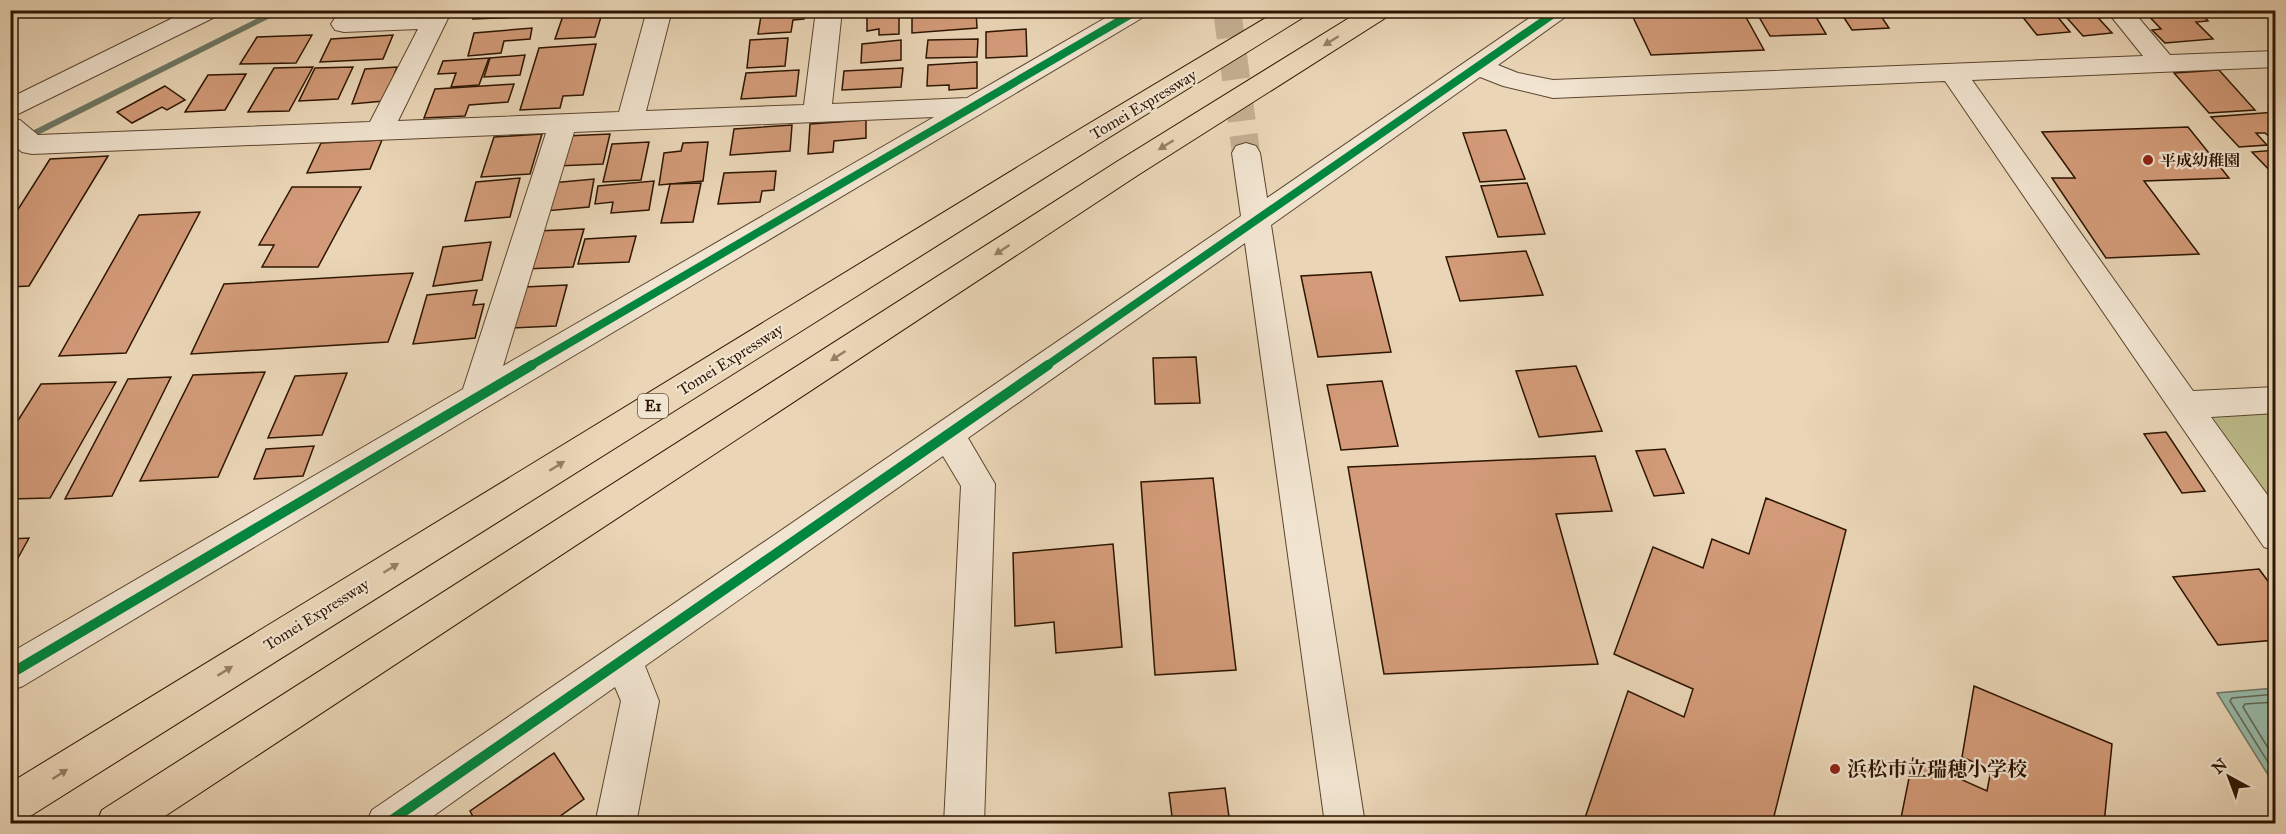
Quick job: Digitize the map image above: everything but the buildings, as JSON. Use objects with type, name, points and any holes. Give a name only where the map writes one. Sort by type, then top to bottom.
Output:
[{"type":"highway","name":"Tomei Expressway","points":[[10,806],[1090,136],[1299,10]]},
{"type":"highway","points":[[116,824],[1128,168],[1381,10]]},
{"type":"street","points":[[210,10],[11,112],[32,145],[972,107]]},
{"type":"street","points":[[630,120],[660,10]]},
{"type":"street","points":[[817,113],[829,10]]},
{"type":"street","points":[[10,674],[972,107],[1090,24],[1138,10]]},
{"type":"street","points":[[386,824],[1558,10]]},
{"type":"street","points":[[2118,10],[2163,63]]},
{"type":"street","points":[[380,130],[437,16]]},
{"type":"street","points":[[344,24],[437,16]]},
{"type":"street","points":[[1476,66],[1512,80],[1553,89],[2275,60]]},
{"type":"street","points":[[1953,73],[2276,536]]},
{"type":"street","points":[[477,397],[563,123]]},
{"type":"street","points":[[1246,153],[1345,824]]},
{"type":"street","points":[[2184,405],[2276,400]]},
{"type":"street","points":[[948,434],[978,484],[964,824]]},
{"type":"street","points":[[615,824],[640,701],[623,659]]},
{"type":"shaded area","points":[[2275,409],[2275,520],[2201,413]]},
{"type":"water","points":[[2276,688],[2275,786],[2217,693]]},
{"type":"waterway","points":[[10,146],[282,10]]},
{"type":"tunnel","points":[[1227,10],[1246,153]]},
{"type":"cycle path","points":[[10,674],[477,397],[1138,10]]},
{"type":"cycle path","points":[[386,824],[1559,10]]},
{"type":"place","name":"平成幼稚園","points":[[2148,160]]},
{"type":"place","name":"浜松市立瑞穂小学校","points":[[1835,769]]}]
